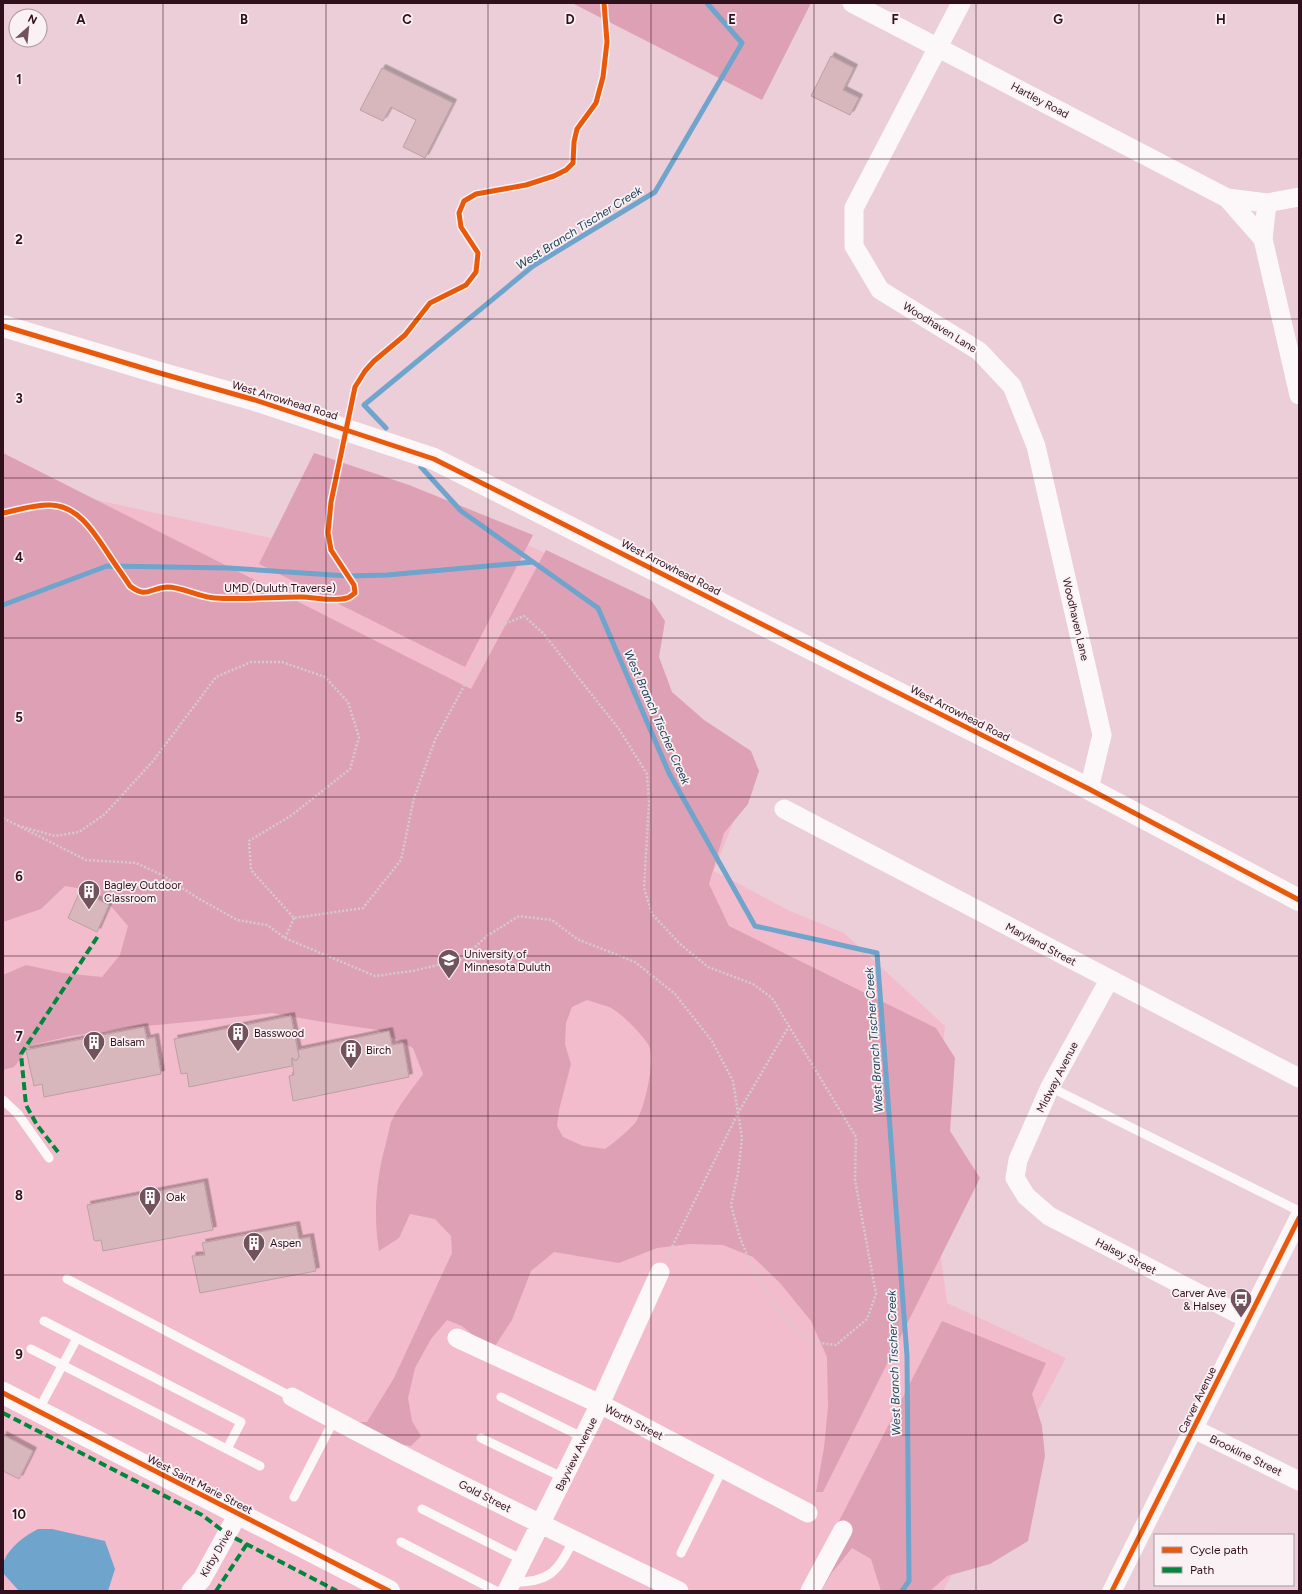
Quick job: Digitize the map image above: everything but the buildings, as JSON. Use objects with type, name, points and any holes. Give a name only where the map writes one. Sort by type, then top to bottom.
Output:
[{"type":"street","name":"Hartley Road","points":[[852,3],[1227,198],[1263,238]]},
{"type":"street","name":"Woodhaven Lane","points":[[961,3],[854,208],[854,246],[880,290],[980,351],[1012,386],[1036,446],[1102,735],[1089,790]]},
{"type":"street","points":[[1267,203],[1299,197]]},
{"type":"street","name":"Hartley Road","points":[[1227,198],[1267,203],[1263,238],[1299,395]]},
{"type":"street","name":"West Arrowhead Road","points":[[3,326],[255,400],[434,459],[1089,790],[1299,900]]},
{"type":"street","name":"Maryland Street","points":[[784,809],[1108,980],[1299,1078]]},
{"type":"street","name":"Midway Avenue","points":[[1015,1178],[1018,1160],[1050,1087],[1108,980]]},
{"type":"street","name":"Halsey Street","points":[[1015,1178],[1026,1196],[1049,1216],[1248,1319]]},
{"type":"street","name":"Carver Avenue","points":[[1112,1591],[1299,1218]]},
{"type":"street","name":"Bayview Avenue","points":[[505,1588],[523,1560],[584,1438],[660,1272]]},
{"type":"street","name":"Worth Street","points":[[457,1338],[600,1404],[808,1513]]},
{"type":"street","name":"West Saint Marie Street","points":[[3,1393],[389,1591]]},
{"type":"street","name":"Gold Street","points":[[292,1397],[334,1420],[541,1524],[679,1591]]},
{"type":"street","name":"Brookline Street","points":[[1194,1429],[1299,1481]]},
{"type":"street","name":"Kirby Drive","points":[[191,1591],[202,1579],[238,1514]]},
{"type":"street","points":[[810,1591],[843,1530]]},
{"type":"lane","points":[[1050,1087],[1299,1211]]},
{"type":"lane","points":[[3,1100],[18,1114],[49,1158]]},
{"type":"lane","points":[[67,1279],[292,1397]]},
{"type":"lane","points":[[44,1321],[241,1422],[227,1449]]},
{"type":"lane","points":[[37,1411],[77,1338]]},
{"type":"lane","points":[[31,1349],[260,1466]]},
{"type":"lane","points":[[501,1397],[584,1438]]},
{"type":"lane","points":[[294,1497],[334,1420]]},
{"type":"lane","points":[[481,1438],[564,1478]]},
{"type":"lane","points":[[681,1553],[723,1468]]},
{"type":"lane","points":[[422,1509],[523,1560]]},
{"type":"lane","points":[[401,1542],[505,1588],[546,1576],[558,1569],[565,1559],[573,1540]]},
{"type":"path","points":[[3,818],[86,860],[136,863],[164,876],[196,897],[237,920],[267,925],[285,938],[375,976],[413,971],[462,959],[487,936],[519,916],[552,920],[577,939],[635,962],[676,994],[715,1048],[732,1082],[742,1138],[738,1173],[731,1205],[740,1238],[756,1276],[775,1305],[800,1334],[820,1343],[836,1345],[867,1319],[876,1294],[855,1180],[856,1137],[772,998],[753,984],[708,967],[680,944],[652,914],[644,888],[649,802],[646,774],[619,730],[543,633],[524,616],[500,626],[472,671],[435,740],[414,798],[401,860],[363,908],[294,918]]},
{"type":"path","points":[[16,825],[55,836],[79,832],[105,814],[152,761],[216,677],[252,662],[282,662],[325,677],[348,702],[359,737],[350,769],[292,815],[250,842],[251,870],[294,918]]},
{"type":"path","points":[[285,938],[294,918]]},
{"type":"path","points":[[660,1272],[738,1113],[789,1026]]},
{"type":"path","points":[[3,1084],[8,1081],[24,1080]]},
{"type":"shaded area","points":[[572,3],[811,3],[762,100]]},
{"type":"shaded area","points":[[3,453],[471,689],[546,550],[651,600],[665,621],[659,657],[672,692],[704,720],[751,751],[759,771],[748,804],[724,833],[709,884],[729,926],[936,1028],[955,1058],[950,1131],[980,1178],[823,1492],[816,1492],[824,1448],[828,1407],[827,1357],[811,1321],[780,1283],[753,1257],[723,1245],[690,1244],[657,1248],[619,1263],[554,1252],[531,1271],[512,1320],[495,1346],[474,1336],[462,1326],[447,1320],[431,1339],[415,1368],[408,1398],[412,1421],[421,1436],[411,1446],[391,1443],[356,1422],[367,1422],[394,1378],[452,1253],[451,1236],[435,1219],[410,1214],[399,1238],[379,1251],[376,1224],[376,1197],[380,1170],[390,1125],[402,1103],[423,1074],[413,1048],[378,1030],[272,1013],[125,1028],[71,1036],[31,1045],[14,1067],[3,1070],[3,975],[26,965],[63,973],[102,977],[120,955],[128,926],[99,892],[65,886],[41,909],[3,922]],"holes":[[[587,1000],[613,1009],[622,1016],[642,1037],[649,1046],[651,1053],[648,1086],[638,1117],[635,1123],[628,1130],[605,1149],[583,1146],[563,1137],[557,1126],[559,1110],[571,1064],[565,1044],[566,1023],[572,1007]]]},
{"type":"shaded area","points":[[314,453],[409,485],[533,535],[465,667],[259,564]]},
{"type":"shaded area","name":"University of Minnesota Duluth","points":[[3,460],[69,494],[289,542],[404,487],[634,595],[648,684],[744,795],[714,871],[790,911],[844,933],[945,1026],[930,1174],[947,1303],[1066,1358],[943,1591],[3,1591]]},
{"type":"shaded area","points":[[942,1321],[1046,1363],[1032,1394],[1042,1426],[1045,1456],[1028,1541],[990,1564],[947,1576],[930,1591],[881,1591],[871,1559],[852,1548],[831,1574],[821,1591],[803,1591]]},
{"type":"water","points":[[38,1529],[52,1529],[105,1541],[115,1569],[108,1591],[19,1591],[3,1573],[3,1562],[14,1546],[23,1538]]},
{"type":"waterway","name":"West Branch Tischer Creek","points":[[386,428],[364,405],[533,266],[655,192],[742,43],[707,3]]},
{"type":"waterway","name":"West Branch Tischer Creek","points":[[421,467],[461,511],[598,608],[669,773],[755,926],[877,953],[907,1356],[909,1581],[902,1591]]},
{"type":"waterway","points":[[3,605],[107,566],[229,568],[348,576],[387,575],[533,562]]},
{"type":"marked path","points":[[58,1152],[37,1125],[26,1105],[21,1054],[98,936]]},
{"type":"marked path","points":[[3,1413],[202,1515],[227,1534],[337,1591]]},
{"type":"marked path","points":[[216,1591],[247,1544]]},
{"type":"cycle path","name":"UMD (Duluth Traverse)","points":[[3,513],[33,506],[45,505],[70,510],[85,522],[92,530],[130,586],[140,592],[173,587],[215,598],[237,599],[301,597],[336,600],[348,598],[355,593],[354,585],[331,550],[328,533],[331,502],[355,387],[365,371],[374,361],[405,335],[430,303],[466,285],[476,272],[478,253],[461,227],[459,213],[464,201],[476,194],[526,185],[554,176],[566,170],[573,163],[574,142],[577,129],[596,103],[603,77],[607,42],[604,3]]},
{"type":"cycle path","points":[[3,326],[255,400],[434,459],[1089,789],[1299,900]]},
{"type":"cycle path","points":[[1112,1591],[1299,1218]]},
{"type":"cycle path","points":[[3,1393],[389,1591]]},
{"type":"place","name":"Bagley Outdoor Classroom","points":[[89,910]]},
{"type":"place","name":"University of Minnesota Duluth","points":[[449,980]]},
{"type":"place","name":"Basswood","points":[[238,1052]]},
{"type":"place","name":"Balsam","points":[[94,1062]]},
{"type":"place","name":"Birch","points":[[351,1070]]},
{"type":"place","name":"Oak","points":[[150,1216]]},
{"type":"place","name":"Aspen","points":[[254,1262]]},
{"type":"place","name":"Carver Ave & Halsey","points":[[1241,1318]]}]
